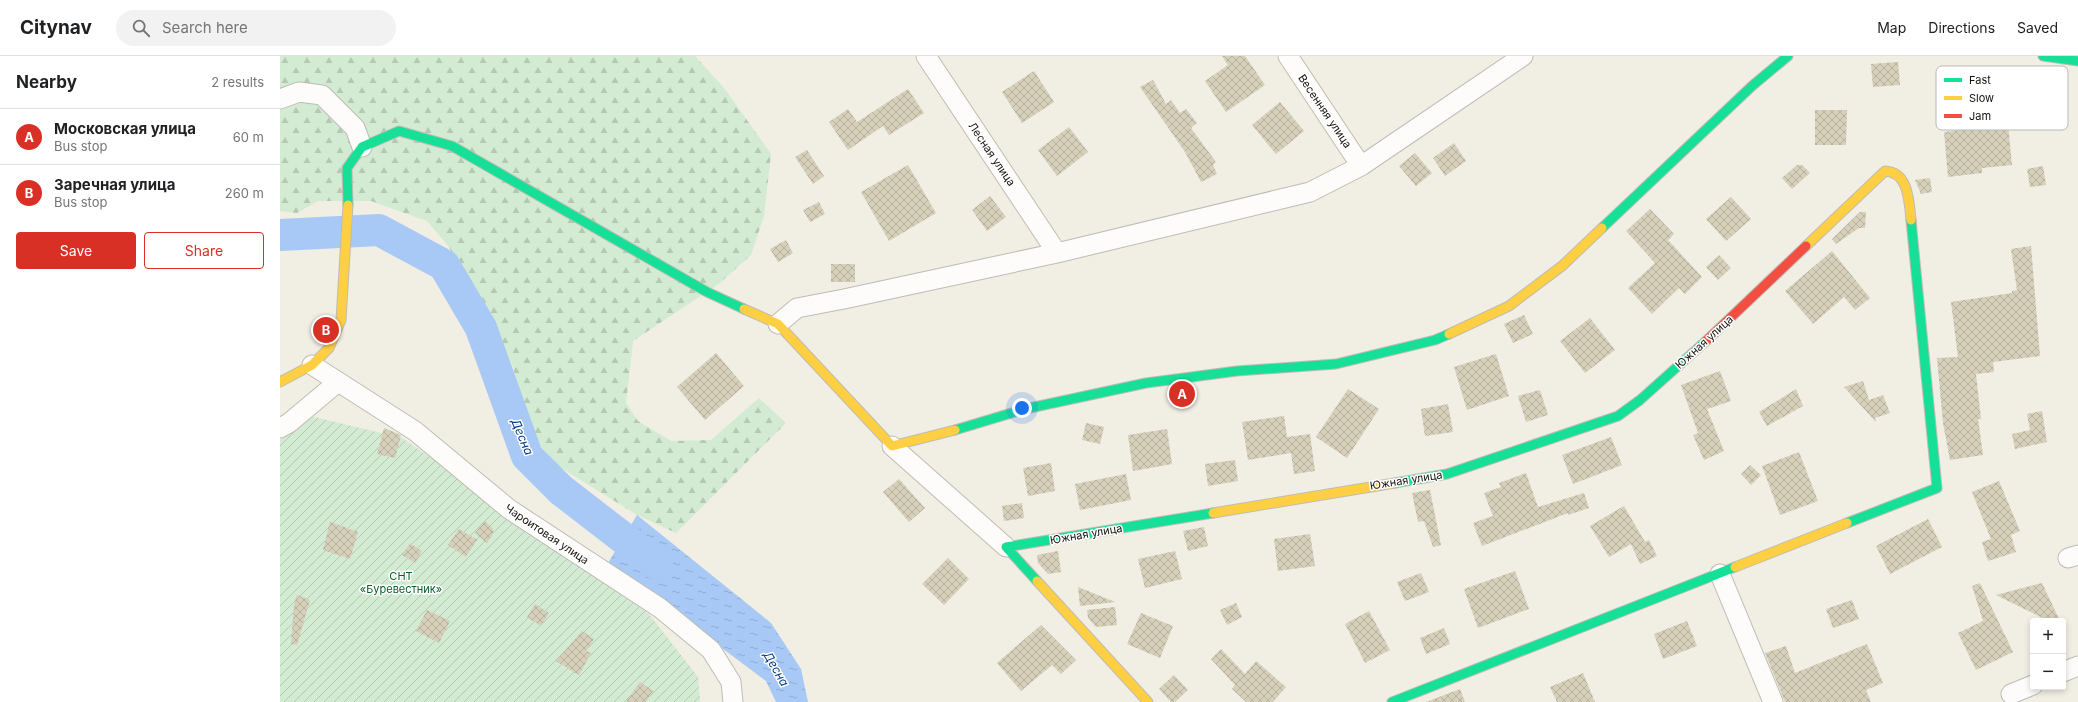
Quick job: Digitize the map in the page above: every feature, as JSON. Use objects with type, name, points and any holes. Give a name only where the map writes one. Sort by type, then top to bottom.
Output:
[{"type":"street","name":"Лесная улица","points":[[926,56],[1058,253]]},
{"type":"street","name":"Весенняя улица","points":[[1288,56],[1361,166]]},
{"type":"street","points":[[778,324],[797,308],[1058,253],[1310,192],[1361,166],[1523,56]]},
{"type":"street","points":[[892,446],[931,437],[1025,409],[1146,383],[1237,371],[1336,364],[1435,340],[1509,306],[1562,266],[1752,86],[1788,56]]},
{"type":"street","points":[[2043,56],[2078,61]]},
{"type":"street","points":[[280,99],[299,92],[322,95],[355,128],[362,147]]},
{"type":"street","points":[[280,382],[312,365],[329,348],[341,320],[349,195],[347,168],[362,147],[399,131],[452,146],[707,292],[778,324],[892,446],[1006,548],[1148,702]]},
{"type":"street","name":"Южная улица","points":[[1006,548],[1447,474],[1618,416],[1640,400],[1736,313],[1885,171],[1890,170],[1902,180],[1908,194],[1937,488],[1720,574]]},
{"type":"street","name":"Чароитовая улица","points":[[312,365],[415,431],[509,509],[660,608],[711,650],[731,682],[733,702]]},
{"type":"street","points":[[280,428],[289,423],[338,382]]},
{"type":"street","points":[[1392,702],[1720,574],[1773,702]]},
{"type":"street","points":[[2066,671],[2078,666]]},
{"type":"street","points":[[2011,694],[2030,686]]},
{"type":"green space","points":[[280,56],[695,56],[725,89],[771,154],[764,216],[751,255],[720,283],[633,341],[626,403],[638,421],[671,441],[711,440],[759,398],[786,423],[676,533],[637,515],[555,464],[527,429],[513,367],[449,247],[427,221],[371,201],[318,201],[297,213],[280,211]]},
{"type":"green space","name":"СНТ «Буревестник»","points":[[310,416],[402,438],[481,492],[649,614],[698,677],[700,702],[280,702],[280,440]]},
{"type":"water","points":[[637,515],[771,623],[801,669],[808,702],[776,702],[766,681],[608,563]]},
{"type":"building","points":[[1222,56],[1245,56],[1265,85],[1226,112],[1205,81],[1228,65]]},
{"type":"building","points":[[1898,62],[1900,85],[1873,87],[1871,64]]},
{"type":"building","points":[[1034,71],[1054,102],[1022,123],[1002,92]]},
{"type":"building","points":[[1153,80],[1166,104],[1171,100],[1180,113],[1186,109],[1197,123],[1191,128],[1216,162],[1213,165],[1217,174],[1201,182],[1185,152],[1140,87]]},
{"type":"building","points":[[908,89],[924,113],[889,135],[883,126],[848,150],[829,122],[848,109],[857,122]]},
{"type":"building","points":[[1280,102],[1304,131],[1276,154],[1252,125]]},
{"type":"building","points":[[1815,110],[1847,110],[1846,145],[1815,145]]},
{"type":"building","points":[[1069,127],[1088,152],[1057,176],[1038,150]]},
{"type":"building","points":[[1961,130],[2009,130],[2012,165],[1982,168],[1982,173],[1948,177],[1944,132]]},
{"type":"building","points":[[1454,143],[1466,161],[1445,176],[1433,158]]},
{"type":"building","points":[[807,150],[824,176],[813,184],[795,157]]},
{"type":"building","points":[[1415,153],[1432,173],[1416,186],[1399,166]]},
{"type":"building","points":[[908,165],[936,213],[889,241],[861,192]]},
{"type":"building","points":[[1797,165],[1802,165],[1810,173],[1792,189],[1782,178]]},
{"type":"building","points":[[2043,166],[2046,185],[2030,187],[2027,169]]},
{"type":"building","points":[[1930,178],[1932,192],[1921,194],[1915,180]]},
{"type":"building","points":[[990,196],[1006,217],[987,231],[972,210]]},
{"type":"building","points":[[1731,197],[1751,219],[1726,241],[1706,219]]},
{"type":"building","points":[[819,202],[825,214],[810,222],[803,210]]},
{"type":"building","points":[[1650,209],[1674,234],[1668,240],[1702,277],[1685,294],[1679,288],[1652,314],[1628,288],[1655,263],[1626,231]]},
{"type":"building","points":[[1860,212],[1866,212],[1865,228],[1859,228],[1836,244],[1832,239]]},
{"type":"building","points":[[786,240],[793,253],[778,262],[770,249]]},
{"type":"building","points":[[2031,246],[2040,356],[1993,362],[1994,372],[1976,374],[1981,419],[1978,419],[1983,455],[1950,460],[1943,423],[1937,358],[1958,357],[1951,302],[2012,293],[2012,291],[2017,290],[2011,249]]},
{"type":"building","points":[[1832,251],[1870,298],[1855,310],[1844,297],[1813,324],[1785,291]]},
{"type":"building","points":[[1719,255],[1731,268],[1718,280],[1706,267]]},
{"type":"building","points":[[831,264],[855,264],[855,282],[831,282]]},
{"type":"building","points":[[1524,315],[1533,334],[1513,343],[1504,324]]},
{"type":"building","points":[[1590,318],[1615,350],[1585,373],[1560,341]]},
{"type":"building","points":[[716,353],[744,386],[705,420],[677,387]]},
{"type":"building","points":[[1496,354],[1509,396],[1467,410],[1454,367]]},
{"type":"building","points":[[1720,371],[1731,401],[1707,409],[1724,451],[1704,460],[1693,435],[1698,433],[1681,385]]},
{"type":"building","points":[[1863,381],[1869,400],[1883,395],[1890,413],[1875,418],[1876,422],[1844,387]]},
{"type":"building","points":[[1348,389],[1379,409],[1347,458],[1316,437]]},
{"type":"building","points":[[1796,389],[1803,406],[1767,426],[1759,412]]},
{"type":"building","points":[[1540,390],[1548,415],[1526,422],[1518,396]]},
{"type":"building","points":[[1448,404],[1453,432],[1425,436],[1421,409]]},
{"type":"building","points":[[2042,411],[2047,442],[2015,449],[2012,434],[2030,430],[2027,414]]},
{"type":"building","points":[[1284,416],[1287,437],[1310,434],[1315,471],[1294,474],[1291,453],[1248,460],[1242,422]]},
{"type":"building","points":[[1086,423],[1104,427],[1100,444],[1082,440]]},
{"type":"building","points":[[384,428],[401,435],[395,458],[377,454]]},
{"type":"building","points":[[1167,429],[1172,464],[1133,471],[1128,435]]},
{"type":"building","points":[[1611,437],[1622,465],[1573,484],[1562,455]]},
{"type":"building","points":[[1799,452],[1818,501],[1780,515],[1762,466]]},
{"type":"building","points":[[1235,460],[1238,481],[1208,486],[1205,464]]},
{"type":"building","points":[[1051,463],[1055,491],[1028,496],[1023,468]]},
{"type":"building","points":[[1750,465],[1761,475],[1751,485],[1741,474]]},
{"type":"building","points":[[1526,473],[1538,507],[1584,493],[1589,508],[1568,515],[1568,513],[1482,546],[1473,523],[1493,516],[1484,493],[1501,487],[1499,483]]},
{"type":"building","points":[[1126,474],[1131,500],[1080,510],[1075,484]]},
{"type":"building","points":[[899,479],[925,508],[909,522],[883,492]]},
{"type":"building","points":[[1999,481],[2020,531],[2011,535],[2016,552],[1988,561],[1982,542],[1991,539],[1972,492]]},
{"type":"building","points":[[1430,490],[1441,545],[1433,547],[1424,521],[1418,522],[1412,493]]},
{"type":"building","points":[[1022,503],[1024,518],[1004,521],[1002,506]]},
{"type":"building","points":[[1624,506],[1645,542],[1649,540],[1657,556],[1640,564],[1631,544],[1609,557],[1590,526]]},
{"type":"building","points":[[1928,519],[1942,547],[1890,574],[1876,546]]},
{"type":"building","points":[[485,521],[493,529],[493,534],[487,543],[475,533]]},
{"type":"building","points":[[330,522],[358,532],[350,559],[323,550]]},
{"type":"building","points":[[1204,527],[1208,546],[1188,551],[1183,531]]},
{"type":"building","points":[[459,529],[477,540],[466,557],[448,545]]},
{"type":"building","points":[[1310,534],[1315,566],[1278,571],[1274,539]]},
{"type":"building","points":[[410,543],[422,551],[415,563],[402,555]]},
{"type":"building","points":[[1058,551],[1061,572],[1048,574],[1038,563],[1037,555]]},
{"type":"building","points":[[1175,551],[1182,579],[1145,588],[1138,559]]},
{"type":"building","points":[[948,558],[969,579],[944,605],[922,584]]},
{"type":"building","points":[[1515,571],[1529,609],[1478,628],[1464,589]]},
{"type":"building","points":[[1421,573],[1429,592],[1405,601],[1397,582]]},
{"type":"building","points":[[1980,583],[2013,652],[1976,670],[1958,633],[1983,621],[1972,586]]},
{"type":"building","points":[[2042,583],[2059,618],[2043,618],[1996,595]]},
{"type":"building","points":[[1078,587],[1115,602],[1080,606]]},
{"type":"building","points":[[297,595],[310,600],[297,645],[291,644],[294,605]]},
{"type":"building","points":[[1852,600],[1859,619],[1833,628],[1826,609]]},
{"type":"building","points":[[1236,603],[1242,617],[1227,625],[1220,610]]},
{"type":"building","points":[[535,604],[549,613],[541,626],[527,617]]},
{"type":"building","points":[[1115,607],[1117,625],[1096,627],[1088,618],[1087,610]]},
{"type":"building","points":[[427,610],[450,621],[439,643],[416,631]]},
{"type":"building","points":[[1369,611],[1390,650],[1365,663],[1345,624]]},
{"type":"building","points":[[1141,613],[1173,626],[1160,658],[1127,644]]},
{"type":"building","points":[[1687,621],[1697,646],[1663,659],[1654,634]]},
{"type":"building","points":[[1041,625],[1076,660],[1061,674],[1052,665],[1021,691],[997,663]]},
{"type":"building","points":[[1444,628],[1450,644],[1426,654],[1420,638]]},
{"type":"building","points":[[582,631],[594,639],[586,651],[591,653],[579,675],[556,661]]},
{"type":"building","points":[[1867,644],[1883,683],[1866,690],[1871,702],[1785,702],[1765,653],[1786,646],[1795,673]]},
{"type":"building","points":[[1221,649],[1245,674],[1256,661],[1286,687],[1273,702],[1246,702],[1232,689],[1235,685],[1211,659]]},
{"type":"building","points":[[1583,673],[1595,702],[1557,702],[1550,687]]},
{"type":"building","points":[[1174,675],[1188,690],[1175,702],[1171,702],[1159,689]]},
{"type":"building","points":[[640,682],[653,691],[646,702],[626,702]]},
{"type":"building","points":[[1460,689],[1465,702],[1426,702]]},
{"type":"waterway","name":"Десна","points":[[280,235],[379,230],[444,265],[481,328],[527,456],[561,490],[657,564]]},
{"type":"traffic: fast","points":[[1602,228],[1752,86],[1788,56]]},
{"type":"traffic: fast","points":[[2043,56],[2078,61]]},
{"type":"traffic: fast","points":[[348,205],[347,168],[362,147],[399,131],[452,146],[707,292],[744,309]]},
{"type":"traffic: fast","points":[[1847,523],[1937,488],[1911,220]]},
{"type":"traffic: fast","points":[[955,430],[1025,409],[1146,383],[1237,371],[1336,364],[1435,340],[1449,334]]},
{"type":"traffic: fast","points":[[1395,483],[1447,474],[1618,416],[1640,400],[1706,341]]},
{"type":"traffic: fast","points":[[1037,581],[1006,547],[1213,513]]},
{"type":"traffic: fast","points":[[1392,702],[1735,567]]},
{"type":"traffic: slow","points":[[1806,246],[1885,171],[1893,173],[1903,182],[1908,197],[1911,220]]},
{"type":"traffic: slow","points":[[280,382],[312,365],[329,348],[341,320],[348,205]]},
{"type":"traffic: slow","points":[[1449,334],[1509,306],[1562,266],[1602,228]]},
{"type":"traffic: slow","points":[[744,309],[778,324],[892,446],[955,430]]},
{"type":"traffic: slow","points":[[1213,513],[1395,483]]},
{"type":"traffic: slow","points":[[1735,567],[1847,523]]},
{"type":"traffic: slow","points":[[1037,581],[1148,702]]},
{"type":"traffic: jam","points":[[1706,341],[1806,246]]},
{"type":"place","name":"Заречная улица","points":[[326,330]]},
{"type":"place","name":"Московская улица","points":[[1182,394]]}]
